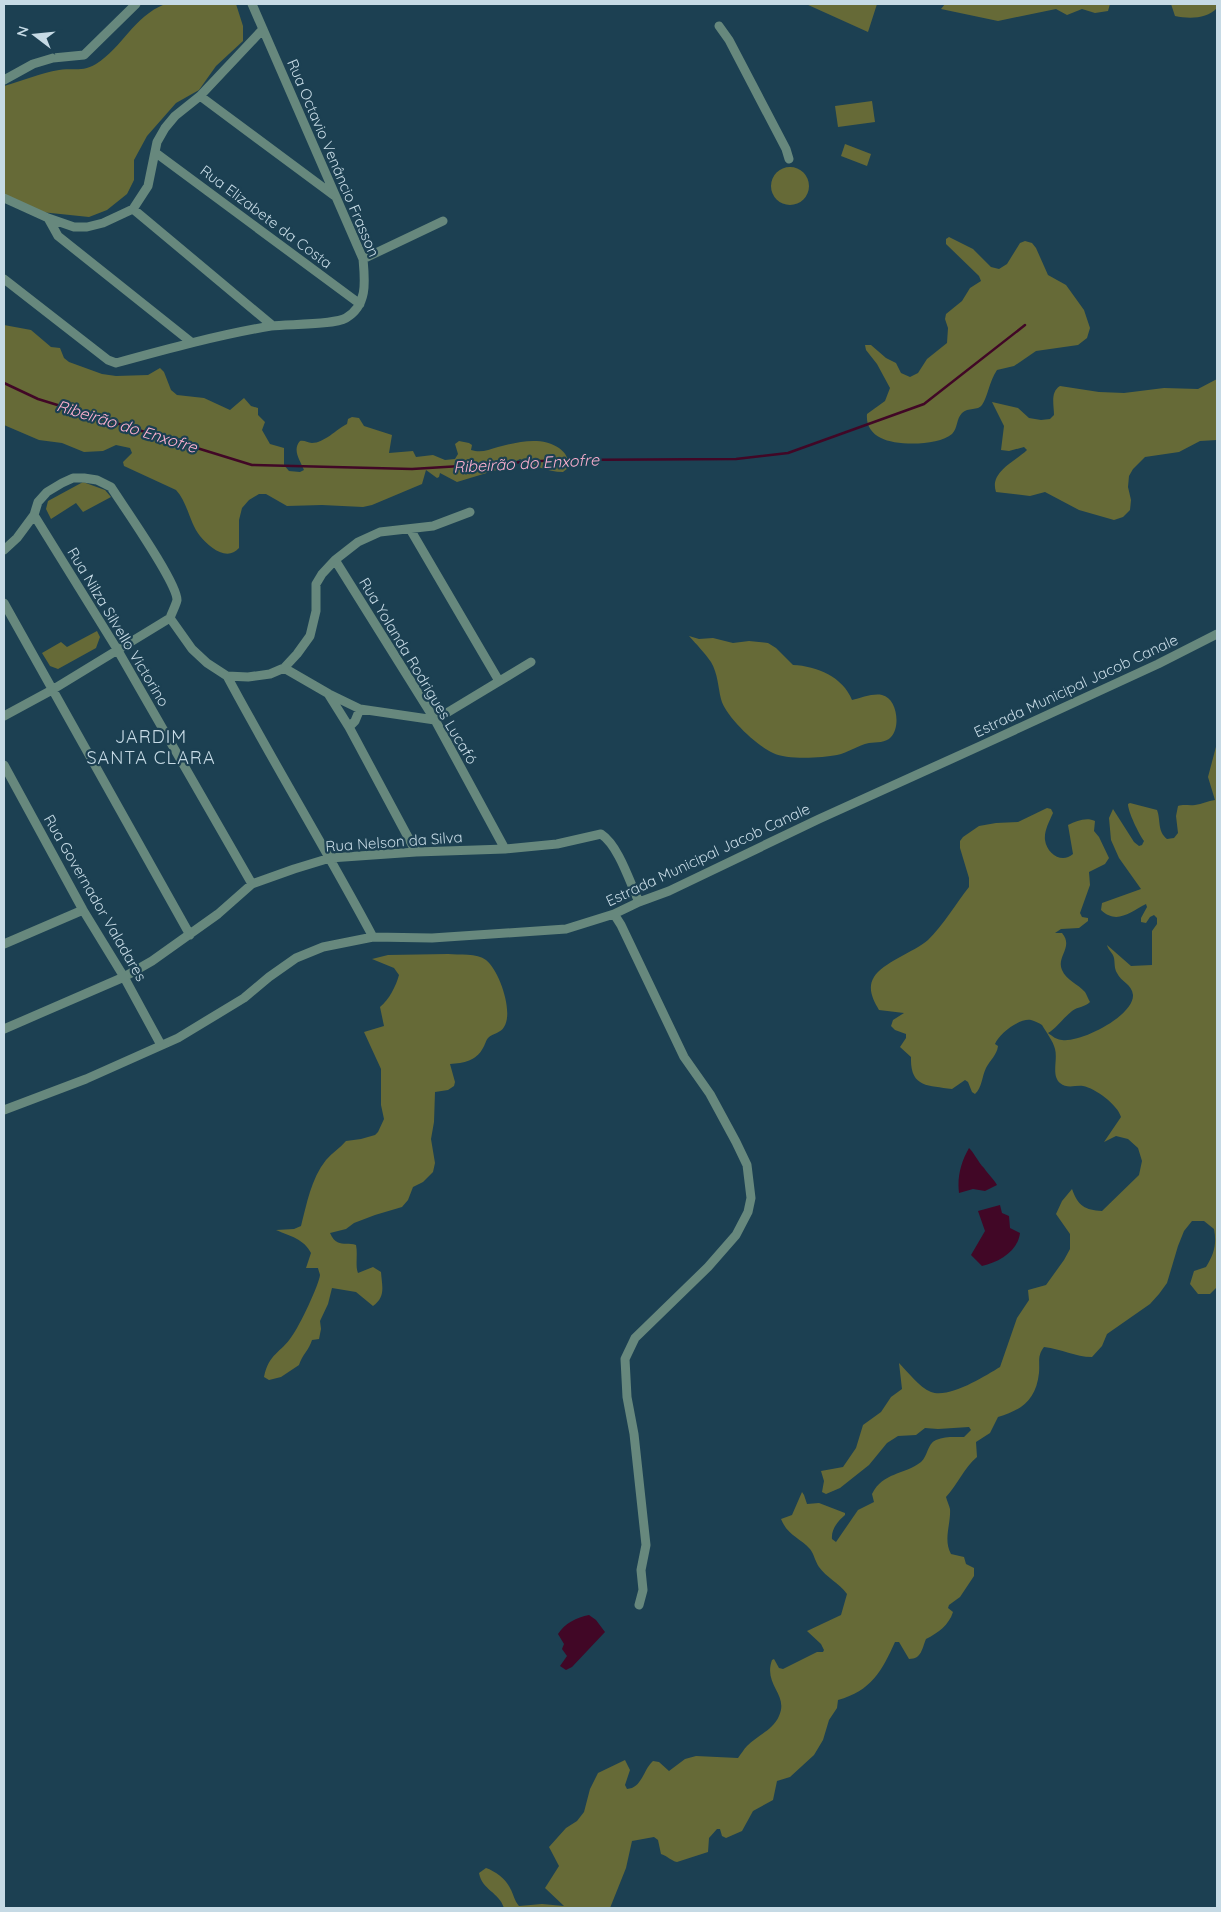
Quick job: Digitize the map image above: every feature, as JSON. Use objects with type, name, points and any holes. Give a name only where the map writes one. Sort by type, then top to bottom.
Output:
[{"type":"street","points":[[4,80],[34,64],[52,58],[84,55],[136,4]]},
{"type":"street","name":"Rua Octavio Venâncio Frasson","points":[[252,4],[363,260],[365,287],[360,304]]},
{"type":"street","points":[[719,26],[729,40],[786,149],[789,159]]},
{"type":"street","points":[[4,198],[48,218],[81,228],[103,223],[133,210],[148,186],[157,142],[165,128],[200,96],[263,29]]},
{"type":"street","points":[[200,96],[336,197]]},
{"type":"street","name":"Rua Elizabete da Costa","points":[[156,152],[360,304]]},
{"type":"street","points":[[133,210],[273,326]]},
{"type":"street","points":[[48,218],[58,236],[191,342]]},
{"type":"street","points":[[363,260],[443,221]]},
{"type":"street","points":[[4,279],[108,360],[116,363],[191,342],[273,326],[334,322],[345,318],[360,304]]},
{"type":"street","points":[[4,550],[17,538],[34,515],[38,502],[46,492],[73,478],[97,480],[111,487],[167,574],[176,592],[177,601],[170,618],[52,690],[4,716]]},
{"type":"street","points":[[228,676],[270,674],[284,668],[310,636],[316,611],[316,584],[322,574],[335,560],[358,542],[380,532],[433,526],[470,512]]},
{"type":"street","name":"Rua Nilza Silvello Victorino","points":[[34,515],[117,649],[252,884]]},
{"type":"street","points":[[410,529],[499,681]]},
{"type":"street","name":"Rua Yolanda Rodrigues Lucafó","points":[[335,560],[435,720],[505,849]]},
{"type":"street","points":[[4,604],[190,934]]},
{"type":"street","points":[[170,618],[192,649],[207,663],[228,676],[252,723],[373,937]]},
{"type":"street","name":"Estrada Municipal Jacob Canale","points":[[4,1109],[86,1079],[178,1038],[244,998],[296,958],[323,947],[373,937],[432,938],[566,929],[614,914],[669,891],[810,823],[1158,664],[1217,634]]},
{"type":"street","points":[[284,668],[329,694],[360,709],[435,720],[531,662]]},
{"type":"street","points":[[329,694],[349,727],[416,852]]},
{"type":"street","points":[[349,727],[356,721],[360,709]]},
{"type":"street","name":"Rua Governador Valadares","points":[[4,765],[83,910],[124,977],[161,1045]]},
{"type":"street","name":"Rua Nelson da Silva","points":[[4,1029],[124,977],[152,962],[218,914],[252,884],[294,868],[330,858],[416,852],[505,849],[557,844],[602,834],[614,849],[639,902]]},
{"type":"street","points":[[4,944],[83,910]]},
{"type":"street","points":[[614,914],[684,1057],[710,1094],[736,1142],[747,1166],[751,1198],[748,1212],[736,1234],[708,1267],[635,1338],[625,1359],[627,1397],[634,1434],[646,1545],[641,1570],[643,1590],[638,1605]]},
{"type":"green space","points":[[165,4],[236,4],[243,26],[243,41],[216,66],[199,90],[176,103],[147,136],[134,160],[134,180],[127,194],[107,210],[89,217],[41,212],[4,195],[4,86],[52,71],[83,69],[96,64],[114,49],[145,16]]},
{"type":"green space","points":[[806,4],[877,4],[868,32]]},
{"type":"green space","points":[[945,4],[1110,4],[1108,11],[1095,13],[1082,9],[1067,15],[1056,9],[998,21],[941,9]]},
{"type":"green space","points":[[1171,4],[1217,4],[1217,8],[1203,16],[1186,18],[1175,16]]},
{"type":"green space","points":[[872,101],[875,122],[838,127],[835,106]]},
{"type":"green space","points":[[845,144],[871,154],[867,166],[841,156]]},
{"type":"green space","points":[[790,167],[797,168],[803,173],[808,179],[808,193],[803,199],[797,204],[790,205],[783,204],[777,199],[772,193],[771,186],[772,179],[777,173],[783,168]]},
{"type":"green space","points":[[949,237],[973,249],[991,267],[999,269],[1007,264],[1020,243],[1025,241],[1032,243],[1048,275],[1066,285],[1084,310],[1090,328],[1087,338],[1078,345],[1036,351],[1014,366],[997,370],[982,405],[962,413],[954,432],[946,438],[917,444],[888,441],[874,434],[867,422],[867,414],[885,401],[890,388],[877,364],[866,350],[865,345],[871,345],[886,358],[896,363],[901,373],[910,377],[918,373],[927,359],[947,343],[948,328],[945,319],[946,314],[962,301],[970,288],[981,281],[979,276],[946,244],[946,239]]},
{"type":"green space","points":[[4,325],[31,330],[51,347],[60,348],[64,358],[69,362],[102,374],[116,376],[148,375],[160,368],[164,372],[171,390],[177,395],[204,398],[230,410],[244,398],[251,406],[258,408],[258,415],[265,422],[262,430],[270,444],[284,448],[284,465],[289,471],[300,472],[304,470],[297,451],[300,441],[312,443],[321,441],[347,424],[348,419],[352,417],[359,418],[364,426],[392,435],[389,453],[413,451],[416,457],[433,455],[445,460],[455,459],[458,454],[455,444],[459,441],[472,445],[471,450],[484,451],[521,442],[537,441],[552,444],[559,448],[565,454],[568,468],[563,472],[552,471],[520,459],[503,468],[457,482],[440,473],[437,478],[426,470],[422,484],[363,507],[287,506],[266,494],[259,494],[249,500],[242,508],[239,520],[239,548],[229,554],[224,553],[213,548],[196,531],[176,490],[124,466],[123,462],[132,453],[130,448],[116,445],[103,451],[84,452],[62,443],[39,440],[4,425]]},
{"type":"green space","points":[[1217,379],[1217,440],[1200,441],[1179,452],[1145,457],[1129,476],[1130,510],[1123,517],[1114,520],[1079,510],[1045,492],[1030,496],[996,492],[996,479],[1000,473],[1027,450],[1024,447],[1009,451],[1001,450],[1004,426],[992,402],[1018,408],[1029,418],[1041,420],[1050,419],[1054,415],[1054,395],[1060,386],[1099,392],[1124,393],[1164,388],[1198,389]]},
{"type":"green space","points":[[83,482],[105,490],[111,497],[83,512],[76,503],[51,519],[46,509],[48,501]]},
{"type":"green space","points":[[97,631],[100,637],[96,648],[58,669],[50,666],[42,653],[61,642],[67,647]]},
{"type":"green space","points":[[689,636],[699,639],[713,638],[733,643],[749,641],[768,643],[776,648],[793,665],[820,670],[836,679],[848,692],[852,700],[875,695],[887,697],[891,701],[896,713],[897,720],[894,732],[886,740],[865,744],[837,755],[795,758],[773,753],[751,737],[729,714],[721,699],[711,662]]},
{"type":"green space","points":[[1217,743],[1217,1287],[1210,1294],[1198,1294],[1190,1284],[1194,1271],[1206,1267],[1209,1262],[1213,1253],[1215,1239],[1214,1229],[1204,1221],[1192,1221],[1184,1231],[1167,1283],[1159,1294],[1150,1304],[1107,1334],[1102,1346],[1092,1357],[1044,1347],[1040,1356],[1035,1390],[1031,1397],[1021,1407],[998,1417],[990,1433],[976,1442],[977,1457],[968,1466],[946,1497],[950,1509],[947,1538],[949,1549],[951,1554],[964,1557],[966,1564],[974,1568],[974,1576],[960,1597],[949,1605],[948,1608],[953,1612],[949,1621],[939,1631],[926,1639],[921,1652],[913,1659],[909,1659],[899,1642],[895,1642],[880,1671],[874,1678],[859,1691],[838,1700],[837,1708],[829,1720],[823,1740],[814,1755],[790,1777],[777,1781],[773,1800],[753,1811],[742,1831],[726,1838],[722,1836],[720,1829],[717,1829],[709,1838],[708,1852],[677,1862],[661,1854],[658,1840],[654,1837],[632,1841],[626,1868],[610,1908],[504,1908],[502,1903],[481,1879],[479,1873],[486,1868],[496,1873],[506,1882],[519,1906],[542,1904],[564,1906],[545,1888],[559,1866],[549,1847],[584,1812],[590,1789],[598,1773],[625,1760],[630,1770],[625,1785],[627,1789],[632,1788],[639,1782],[653,1761],[659,1762],[669,1771],[685,1759],[696,1756],[738,1758],[751,1742],[773,1725],[779,1716],[781,1701],[771,1676],[772,1660],[774,1659],[779,1668],[783,1669],[817,1652],[823,1652],[821,1644],[807,1631],[841,1615],[847,1594],[822,1571],[810,1549],[790,1533],[781,1519],[792,1515],[802,1492],[807,1504],[819,1503],[845,1513],[833,1532],[832,1539],[836,1542],[858,1510],[874,1502],[872,1494],[882,1482],[921,1462],[931,1444],[936,1440],[946,1437],[964,1437],[971,1430],[969,1427],[925,1428],[916,1435],[898,1436],[887,1443],[869,1465],[840,1488],[826,1494],[822,1492],[824,1481],[821,1471],[843,1467],[856,1448],[863,1425],[881,1412],[891,1397],[902,1389],[899,1363],[922,1387],[931,1392],[939,1393],[967,1386],[1000,1367],[1017,1318],[1029,1300],[1028,1290],[1046,1285],[1070,1249],[1070,1234],[1056,1214],[1062,1201],[1072,1189],[1083,1206],[1091,1210],[1102,1211],[1139,1175],[1142,1161],[1138,1148],[1128,1139],[1116,1136],[1104,1142],[1121,1117],[1119,1112],[1111,1102],[1094,1090],[1083,1086],[1063,1085],[1057,1080],[1055,1049],[1042,1025],[1032,1020],[1026,1020],[1015,1024],[997,1040],[995,1044],[998,1046],[996,1052],[986,1068],[981,1085],[975,1094],[965,1080],[952,1089],[928,1085],[917,1080],[911,1067],[911,1057],[900,1047],[906,1038],[906,1034],[895,1030],[891,1026],[893,1020],[904,1013],[879,1010],[871,990],[874,977],[891,962],[928,940],[969,887],[969,878],[960,848],[960,841],[963,837],[979,826],[1018,822],[1047,808],[1051,809],[1053,813],[1047,826],[1045,840],[1052,853],[1060,858],[1069,857],[1073,854],[1068,825],[1088,819],[1095,821],[1094,831],[1109,858],[1105,864],[1089,872],[1090,885],[1080,913],[1082,917],[1088,918],[1088,921],[1079,928],[1061,929],[1055,933],[1062,933],[1066,943],[1061,961],[1062,970],[1066,977],[1085,992],[1090,1002],[1072,1011],[1048,1033],[1058,1039],[1070,1040],[1093,1033],[1116,1019],[1131,1003],[1133,995],[1131,988],[1117,973],[1113,956],[1107,945],[1131,966],[1152,965],[1152,931],[1157,924],[1157,918],[1154,915],[1146,923],[1141,922],[1147,907],[1146,904],[1124,916],[1118,917],[1113,917],[1101,910],[1102,903],[1141,889],[1119,858],[1111,840],[1109,818],[1113,809],[1134,842],[1139,846],[1144,841],[1128,808],[1128,804],[1157,810],[1160,829],[1164,836],[1167,839],[1174,838],[1178,833],[1176,816],[1178,806],[1195,805],[1215,800],[1208,777]]},
{"type":"green space","points":[[448,954],[478,956],[491,965],[504,992],[507,1020],[501,1031],[488,1038],[477,1056],[465,1062],[450,1064],[455,1082],[454,1086],[448,1090],[435,1092],[434,1122],[431,1139],[435,1163],[433,1172],[423,1182],[413,1187],[408,1200],[402,1207],[354,1223],[346,1229],[330,1233],[339,1243],[356,1245],[358,1273],[373,1267],[381,1272],[382,1295],[380,1299],[373,1306],[356,1292],[332,1288],[328,1304],[320,1321],[319,1339],[312,1340],[299,1365],[281,1377],[269,1380],[264,1377],[266,1369],[272,1358],[288,1342],[295,1331],[313,1296],[320,1275],[318,1268],[306,1268],[311,1253],[305,1244],[276,1230],[294,1229],[301,1226],[313,1183],[326,1160],[346,1141],[375,1135],[384,1119],[381,1105],[381,1069],[364,1032],[384,1026],[380,1007],[392,992],[399,975],[394,968],[372,959],[388,955]]},
{"type":"shaded area","points":[[969,1148],[997,1185],[985,1191],[973,1189],[959,1193],[960,1170]]},
{"type":"shaded area","points":[[1000,1205],[1002,1213],[1009,1216],[1010,1228],[1020,1233],[1016,1245],[1007,1255],[995,1262],[982,1266],[971,1255],[985,1231],[978,1211]]},
{"type":"shaded area","points":[[589,1615],[596,1620],[605,1632],[572,1667],[566,1670],[560,1666],[567,1656],[562,1649],[564,1644],[558,1634],[571,1622]]},
{"type":"waterway","name":"Ribeirão do Enxofre","points":[[4,383],[38,399],[252,465],[412,469],[558,460],[736,459],[788,453],[924,404],[1025,325]]},
{"type":"district","name":"JARDIM SANTA CLARA","points":[[151,748]]}]
